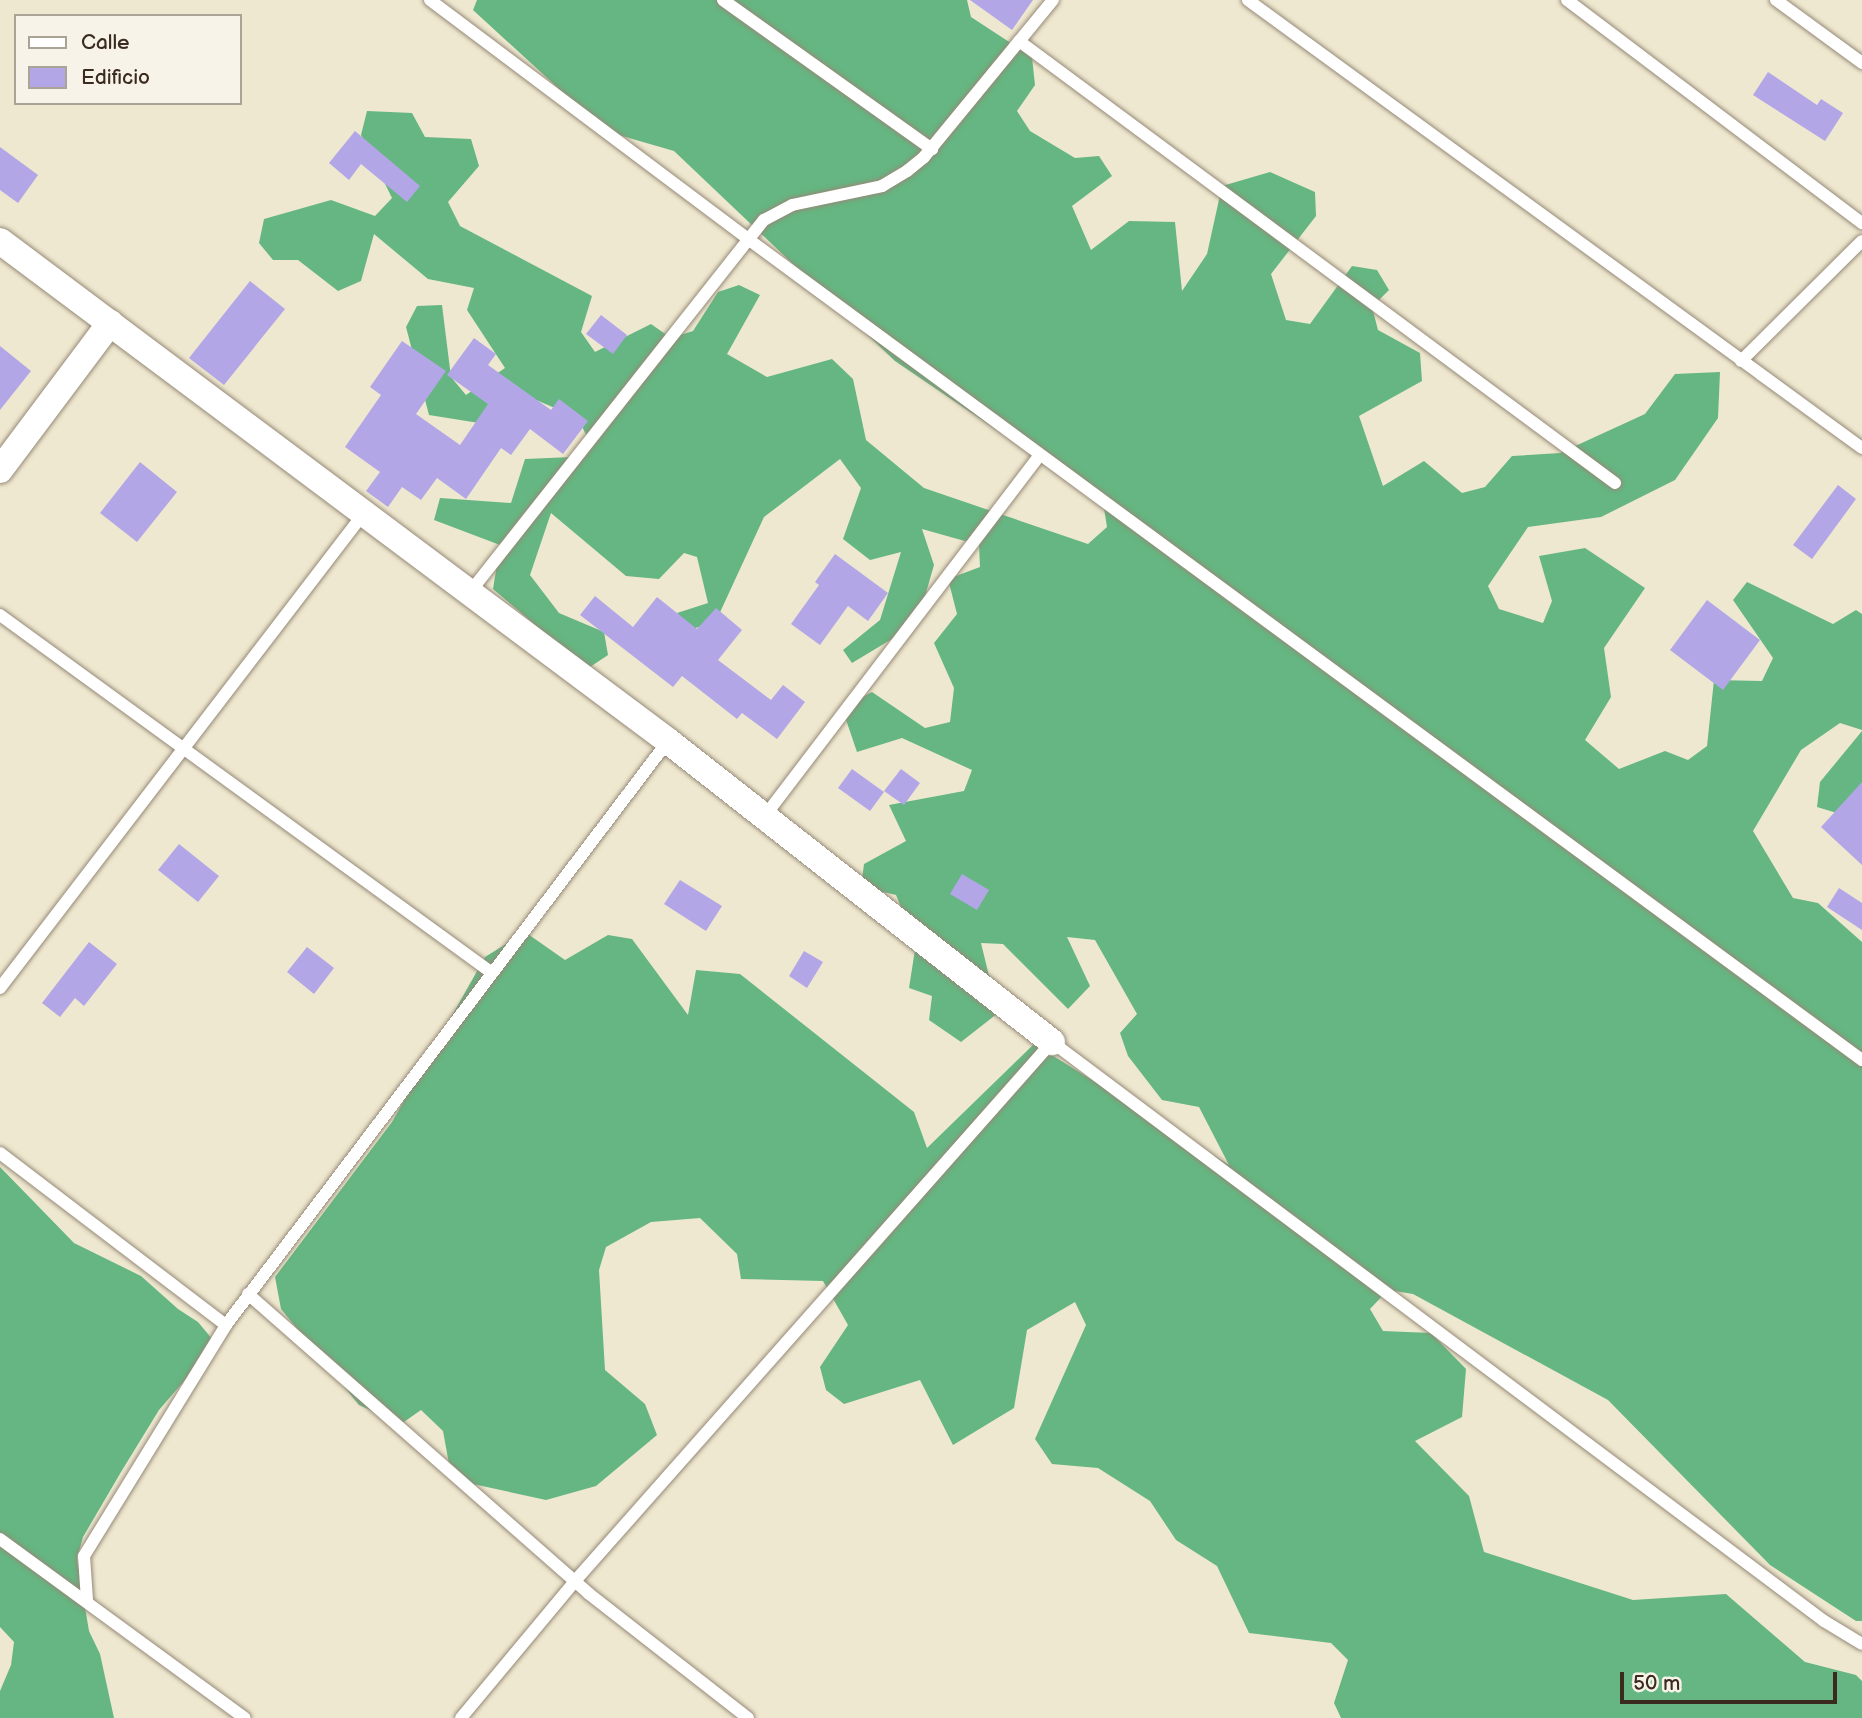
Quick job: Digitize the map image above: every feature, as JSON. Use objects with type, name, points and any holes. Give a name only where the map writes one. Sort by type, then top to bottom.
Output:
[{"type":"street","points":[[0,241],[668,741],[1052,1042]]},
{"type":"street","points":[[0,470],[110,323]]},
{"type":"lane","points":[[430,0],[748,240],[1862,1060]]},
{"type":"lane","points":[[723,0],[932,149]]},
{"type":"lane","points":[[470,592],[764,220],[792,205],[882,186],[907,171],[932,149],[1053,0]]},
{"type":"lane","points":[[1248,0],[1862,449]]},
{"type":"lane","points":[[1567,0],[1862,223]]},
{"type":"lane","points":[[1776,0],[1862,63]]},
{"type":"lane","points":[[1019,41],[1615,483]]},
{"type":"lane","points":[[1741,361],[1862,241]]},
{"type":"lane","points":[[764,817],[1040,455]]},
{"type":"lane","points":[[0,988],[364,513]]},
{"type":"lane","points":[[0,615],[492,973]]},
{"type":"lane","points":[[87,1600],[84,1556],[226,1325],[668,741]]},
{"type":"lane","points":[[461,1718],[575,1581],[1052,1042],[1824,1621],[1862,1644]]},
{"type":"lane","points":[[0,1153],[226,1325]]},
{"type":"lane","points":[[248,1294],[575,1581],[748,1718]]},
{"type":"lane","points":[[0,1539],[246,1718]]},
{"type":"green space","points":[[477,0],[967,0],[971,17],[1032,57],[1035,85],[1017,111],[1030,131],[1075,158],[1099,156],[1112,176],[1072,206],[1091,250],[1129,221],[1175,222],[1182,291],[1207,254],[1222,186],[1270,172],[1315,192],[1316,216],[1271,274],[1286,320],[1310,324],[1352,266],[1377,270],[1389,290],[1372,307],[1378,330],[1420,353],[1422,381],[1359,416],[1383,486],[1424,461],[1462,493],[1485,487],[1512,456],[1560,453],[1645,414],[1675,374],[1720,372],[1718,418],[1675,480],[1601,517],[1528,527],[1488,586],[1499,609],[1543,623],[1552,601],[1539,556],[1585,548],[1645,588],[1604,648],[1611,697],[1585,740],[1619,769],[1665,751],[1688,760],[1707,746],[1714,680],[1762,681],[1773,658],[1733,600],[1747,582],[1833,624],[1856,610],[1862,614],[1862,730],[1840,723],[1801,750],[1753,831],[1793,898],[1818,903],[1862,942],[1862,1621],[1856,1621],[1770,1565],[1608,1400],[1413,1294],[1388,1290],[1370,1309],[1383,1331],[1431,1333],[1466,1369],[1462,1417],[1415,1441],[1469,1496],[1484,1552],[1633,1600],[1726,1594],[1805,1662],[1856,1675],[1862,1681],[1862,1718],[1341,1718],[1334,1703],[1348,1660],[1331,1643],[1249,1633],[1217,1566],[1176,1540],[1150,1501],[1098,1468],[1052,1464],[1035,1439],[1086,1325],[1075,1302],[1027,1330],[1014,1408],[953,1445],[920,1380],[844,1404],[826,1390],[820,1367],[848,1325],[823,1281],[741,1279],[737,1254],[700,1218],[651,1222],[606,1247],[599,1270],[605,1370],[645,1404],[657,1435],[596,1486],[546,1500],[473,1484],[451,1475],[443,1431],[421,1410],[401,1424],[359,1405],[281,1309],[275,1277],[392,1122],[485,957],[525,932],[565,960],[608,935],[632,939],[688,1015],[696,970],[740,974],[914,1112],[927,1148],[1034,1044],[1229,1165],[1199,1107],[1162,1100],[1128,1056],[1120,1033],[1137,1014],[1095,940],[1067,937],[1090,986],[1068,1009],[1003,944],[981,943],[998,1013],[961,1042],[929,1020],[932,996],[909,988],[916,943],[896,895],[861,887],[864,864],[906,841],[889,805],[964,791],[972,770],[902,738],[857,752],[842,708],[872,692],[925,728],[950,722],[954,688],[934,643],[957,614],[948,579],[980,567],[979,545],[922,529],[934,565],[917,624],[852,663],[843,650],[880,620],[901,552],[870,560],[843,539],[861,488],[840,459],[764,517],[716,621],[693,629],[677,613],[708,603],[697,557],[684,553],[659,579],[626,576],[551,513],[530,575],[559,613],[604,632],[608,655],[587,669],[493,589],[500,545],[434,520],[440,498],[511,503],[525,459],[572,457],[589,441],[578,418],[513,390],[479,423],[429,415],[406,327],[417,306],[442,305],[451,377],[466,395],[505,368],[467,310],[474,288],[428,279],[374,234],[361,281],[338,291],[298,260],[273,260],[259,243],[264,219],[331,200],[375,216],[392,198],[361,135],[367,111],[412,113],[425,137],[471,139],[479,166],[448,202],[460,226],[592,296],[581,332],[595,352],[651,324],[671,338],[693,331],[718,292],[739,285],[760,295],[727,354],[767,377],[832,359],[853,379],[866,440],[924,488],[1088,544],[1107,527],[1103,502],[895,361],[674,151],[605,131],[473,10]]},
{"type":"green space","points":[[1862,731],[1862,790],[1840,814],[1817,807],[1820,782]]},
{"type":"green space","points":[[0,1167],[74,1243],[141,1276],[178,1309],[198,1322],[213,1340],[192,1372],[159,1410],[83,1537],[77,1559],[89,1631],[100,1654],[114,1718],[0,1718],[0,1691],[11,1665],[14,1642],[0,1627]]},
{"type":"building","points":[[970,0],[1033,0],[1012,30]]},
{"type":"building","points":[[1768,72],[1817,105],[1821,99],[1843,113],[1825,141],[1753,95]]},
{"type":"building","points":[[355,131],[420,186],[407,202],[361,164],[349,180],[329,163]]},
{"type":"building","points":[[0,147],[38,175],[18,203],[0,190]]},
{"type":"building","points":[[250,281],[285,309],[224,385],[189,358]]},
{"type":"building","points":[[601,315],[627,335],[613,354],[586,334]]},
{"type":"building","points":[[474,338],[496,354],[488,365],[551,410],[559,399],[588,421],[563,454],[530,429],[511,455],[501,448],[466,499],[437,478],[421,500],[402,487],[388,507],[366,491],[380,472],[345,447],[381,395],[370,387],[402,341],[446,371],[416,414],[460,445],[488,404],[447,375]]},
{"type":"building","points":[[0,346],[31,371],[0,410]]},
{"type":"building","points":[[140,462],[177,492],[137,542],[100,513]]},
{"type":"building","points":[[1838,485],[1856,499],[1812,559],[1793,545]]},
{"type":"building","points":[[835,554],[888,593],[868,621],[848,606],[820,645],[791,624],[819,585],[815,582]]},
{"type":"building","points":[[595,596],[633,627],[657,597],[697,629],[716,608],[742,630],[718,660],[771,700],[783,685],[805,702],[777,739],[742,713],[737,719],[682,676],[673,687],[580,615]]},
{"type":"building","points":[[1707,600],[1760,640],[1723,690],[1670,650]]},
{"type":"building","points":[[852,769],[884,792],[870,811],[838,788]]},
{"type":"building","points":[[901,769],[920,783],[904,805],[884,791]]},
{"type":"building","points":[[1862,782],[1862,865],[1821,827]]},
{"type":"building","points":[[179,844],[219,876],[198,902],[158,870]]},
{"type":"building","points":[[962,874],[989,890],[977,910],[950,894]]},
{"type":"building","points":[[680,880],[722,906],[706,931],[664,904]]},
{"type":"building","points":[[1839,888],[1862,903],[1862,930],[1827,907]]},
{"type":"building","points":[[89,942],[117,964],[84,1006],[75,998],[60,1017],[42,1003]]},
{"type":"building","points":[[307,947],[334,968],[314,994],[287,972]]},
{"type":"building","points":[[804,951],[823,962],[807,988],[789,976]]}]
